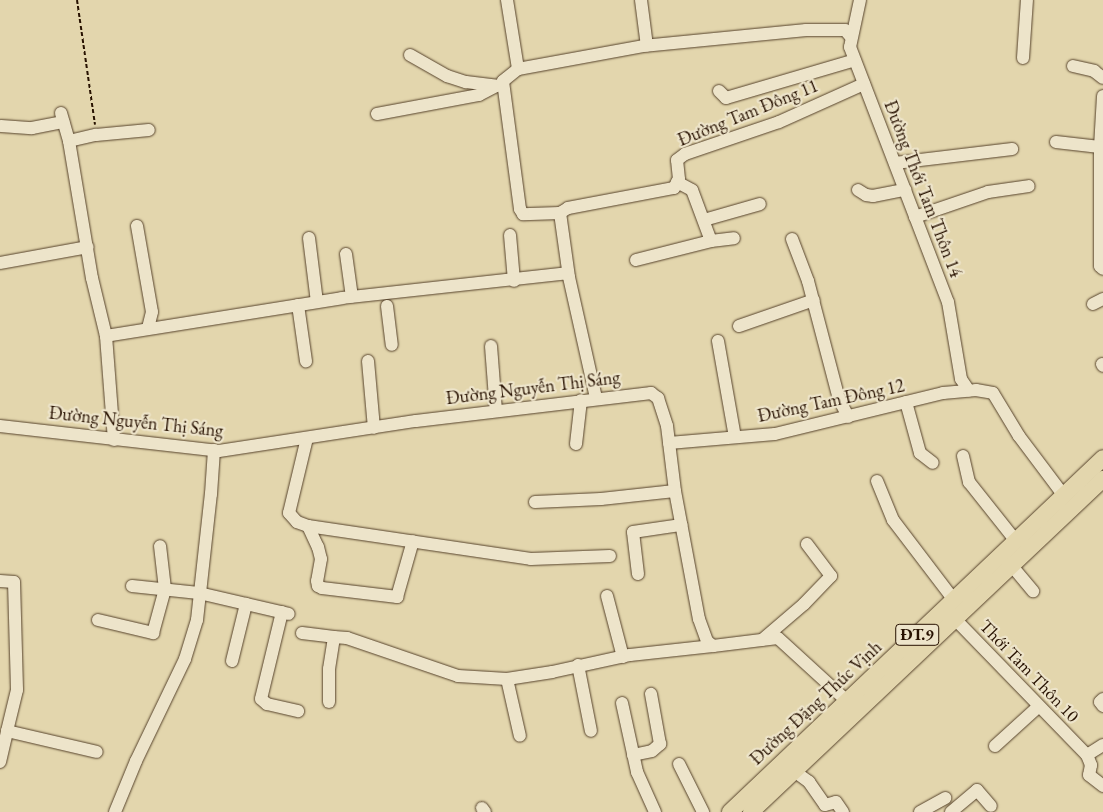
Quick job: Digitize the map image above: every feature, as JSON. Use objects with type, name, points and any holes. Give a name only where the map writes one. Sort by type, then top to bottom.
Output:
[{"type":"main road","name":"Đường Đặng Thúc Vịnh","points":[[730,812],[1103,458]]},
{"type":"main road","name":"Đường Đặng Thúc Vịnh","points":[[751,812],[1103,479]]},
{"type":"street","points":[[507,0],[518,69]]},
{"type":"street","points":[[641,0],[646,46]]},
{"type":"street","name":"Đường Thới Tam Thôn 14","points":[[860,0],[850,47],[948,302],[961,380],[969,390]]},
{"type":"street","points":[[1023,58],[1027,0]]},
{"type":"street","points":[[711,241],[692,190],[677,182],[674,188],[568,208],[560,213],[523,214],[520,209],[500,87],[503,81],[518,69],[646,46],[806,30],[845,30],[851,36]]},
{"type":"street","points":[[410,55],[447,76],[466,82],[500,87]]},
{"type":"street","points":[[718,91],[726,98],[855,60]]},
{"type":"street","points":[[1073,66],[1094,71],[1103,78]]},
{"type":"street","name":"Đường Tam Đông 11","points":[[677,182],[679,178],[677,160],[685,154],[780,122],[864,84]]},
{"type":"street","points":[[377,114],[479,95],[500,87]]},
{"type":"street","points":[[1103,96],[1100,147],[1100,266],[1103,269]]},
{"type":"street","points":[[1,126],[32,128],[62,118],[69,141],[106,336],[114,440]]},
{"type":"street","points":[[69,141],[96,135],[149,130]]},
{"type":"street","points":[[1056,142],[1100,147]]},
{"type":"street","points":[[895,163],[1012,149]]},
{"type":"street","points":[[915,217],[988,192],[1029,186]]},
{"type":"street","points":[[858,190],[866,195],[873,196],[905,190]]},
{"type":"street","points":[[704,220],[760,204]]},
{"type":"street","points":[[560,213],[568,274],[596,398]]},
{"type":"street","points":[[137,226],[152,312],[148,328]]},
{"type":"street","points":[[510,235],[514,281]]},
{"type":"street","points":[[310,238],[317,302]]},
{"type":"street","points":[[636,260],[711,241],[734,238]]},
{"type":"street","points":[[792,239],[814,300],[839,398],[848,417]]},
{"type":"street","points":[[0,263],[88,247]]},
{"type":"street","points":[[346,254],[352,297]]},
{"type":"street","points":[[106,336],[352,297],[568,274]]},
{"type":"street","points":[[738,326],[814,300]]},
{"type":"street","points":[[298,305],[306,361]]},
{"type":"street","points":[[387,306],[392,345]]},
{"type":"street","points":[[718,341],[735,437]]},
{"type":"street","points":[[491,346],[496,411]]},
{"type":"street","points":[[368,361],[374,428]]},
{"type":"street","name":"Đường Tam Đông 12","points":[[669,443],[775,434],[943,393],[969,390],[993,394],[1019,436],[1064,496]]},
{"type":"street","name":"Đường Nguyễn Thị Sáng","points":[[0,426],[214,450],[496,411],[660,391],[675,491],[698,619],[707,641],[713,646]]},
{"type":"street","points":[[576,444],[581,400]]},
{"type":"street","points":[[906,402],[920,454],[933,463]]},
{"type":"street","points":[[306,438],[289,513],[297,522],[308,526],[531,559],[610,556]]},
{"type":"street","points":[[115,812],[136,761],[184,658],[197,620],[214,450]]},
{"type":"street","points":[[963,456],[969,482],[1016,541]]},
{"type":"street","points":[[877,481],[893,520],[954,600]]},
{"type":"street","points":[[535,502],[601,499],[675,491]]},
{"type":"street","points":[[638,574],[633,532],[681,525]]},
{"type":"street","points":[[308,526],[318,547],[321,559],[317,581],[318,586],[322,588],[397,596],[413,541]]},
{"type":"street","points":[[762,640],[804,604],[831,576],[806,544]]},
{"type":"street","points":[[98,620],[153,633],[165,589],[160,546]]},
{"type":"street","points":[[1012,566],[1033,591]]},
{"type":"street","points":[[0,581],[14,582],[17,690],[0,762]]},
{"type":"street","points":[[132,586],[199,593],[286,613],[262,700],[267,704],[298,711]]},
{"type":"street","points":[[607,596],[623,657]]},
{"type":"street","points":[[232,661],[246,604]]},
{"type":"street","name":"Thới Tam Thôn 10","points":[[955,619],[1086,755]]},
{"type":"street","points":[[302,633],[347,638],[458,676],[507,679],[552,672],[623,657],[778,638],[847,701]]},
{"type":"street","points":[[329,702],[329,669],[334,637]]},
{"type":"street","points":[[578,665],[591,731]]},
{"type":"street","points":[[507,679],[520,736]]},
{"type":"street","points":[[634,755],[652,751],[660,744],[651,694]]},
{"type":"street","points":[[1103,699],[1100,702],[1103,706]]},
{"type":"street","points":[[622,703],[638,772],[655,812]]},
{"type":"street","points":[[995,746],[1038,707]]},
{"type":"street","points":[[7,731],[97,752]]},
{"type":"street","points":[[1103,745],[1086,755],[1091,765],[1089,775],[1103,786]]},
{"type":"street","points":[[679,764],[703,812]]},
{"type":"street","points":[[794,771],[809,782],[825,805],[836,802],[843,812]]},
{"type":"street","points":[[951,812],[977,790],[991,806]]},
{"type":"street","points":[[920,812],[945,798]]},
{"type":"path","points":[[77,0],[96,135]]}]
